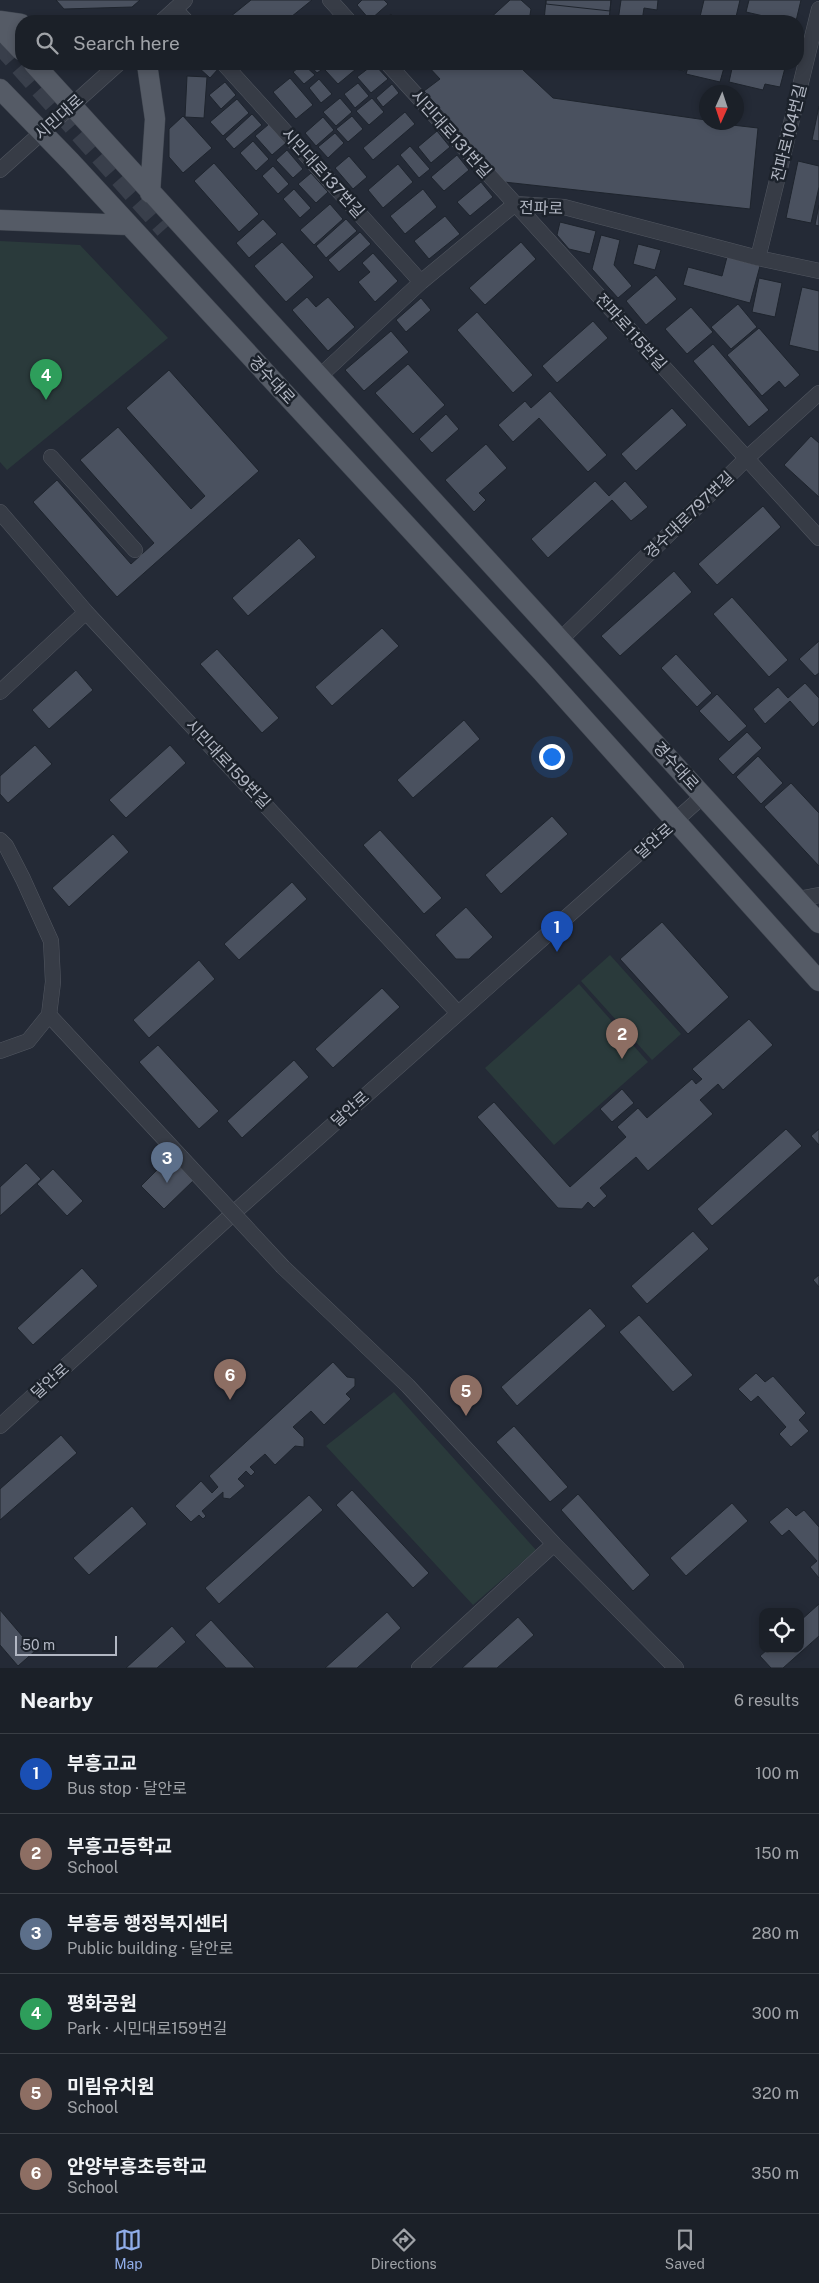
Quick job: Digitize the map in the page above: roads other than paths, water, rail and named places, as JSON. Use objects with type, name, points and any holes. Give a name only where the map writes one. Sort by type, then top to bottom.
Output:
[{"type":"main road","points":[[0,21],[15,23]]},
{"type":"main road","points":[[0,28],[15,44]]},
{"type":"main road","name":"경수대로","points":[[39,70],[819,923]]},
{"type":"main road","points":[[148,70],[155,120],[150,193]]},
{"type":"main road","name":"경수대로","points":[[0,90],[42,132],[542,672],[819,981]]},
{"type":"main road","points":[[0,220],[128,225]]},
{"type":"main road","name":"경수대로","points":[[534,609],[417,498],[160,233],[406,509],[542,672]]},
{"type":"street","points":[[330,0],[344,15]]},
{"type":"street","points":[[169,15],[180,5]]},
{"type":"street","name":"전파로104번길","points":[[758,258],[819,9]]},
{"type":"street","name":"시민대로","points":[[0,170],[111,70]]},
{"type":"street","name":"시민대로137번길","points":[[229,70],[421,282]]},
{"type":"street","name":"시민대로131번길","points":[[393,70],[515,204]]},
{"type":"street","name":"전파로","points":[[320,376],[421,282],[515,204],[564,207],[758,258],[819,271]]},
{"type":"street","name":"전파로115번길","points":[[515,204],[819,538]]},
{"type":"street","name":"경수대로797번길","points":[[561,639],[746,459],[819,393]]},
{"type":"street","points":[[51,457],[135,550]]},
{"type":"street","name":"시민대로159번길","points":[[0,512],[86,612],[458,1013]]},
{"type":"street","points":[[0,692],[86,612]]},
{"type":"street","name":"달안로","points":[[0,1426],[458,1013],[676,822],[703,796]]},
{"type":"street","points":[[0,840],[6,846],[23,879],[51,941],[53,982],[49,1015],[28,1041],[0,1051]]},
{"type":"street","points":[[798,899],[819,895]]},
{"type":"street","points":[[49,1015],[283,1267],[408,1386],[554,1544],[676,1668]]},
{"type":"street","points":[[419,1668],[554,1544]]},
{"type":"tunnel","points":[[0,44],[15,61]]},
{"type":"tunnel","points":[[23,70],[165,229]]},
{"type":"place","name":"평화공원","points":[[46,400]]},
{"type":"place","name":"부흥고교","points":[[557,952]]},
{"type":"place","name":"부흥고등학교","points":[[622,1059]]},
{"type":"place","name":"부흥동 행정복지센터","points":[[167,1183]]},
{"type":"place","name":"안양부흥초등학교","points":[[230,1400]]},
{"type":"place","name":"미림유치원","points":[[466,1416]]}]
